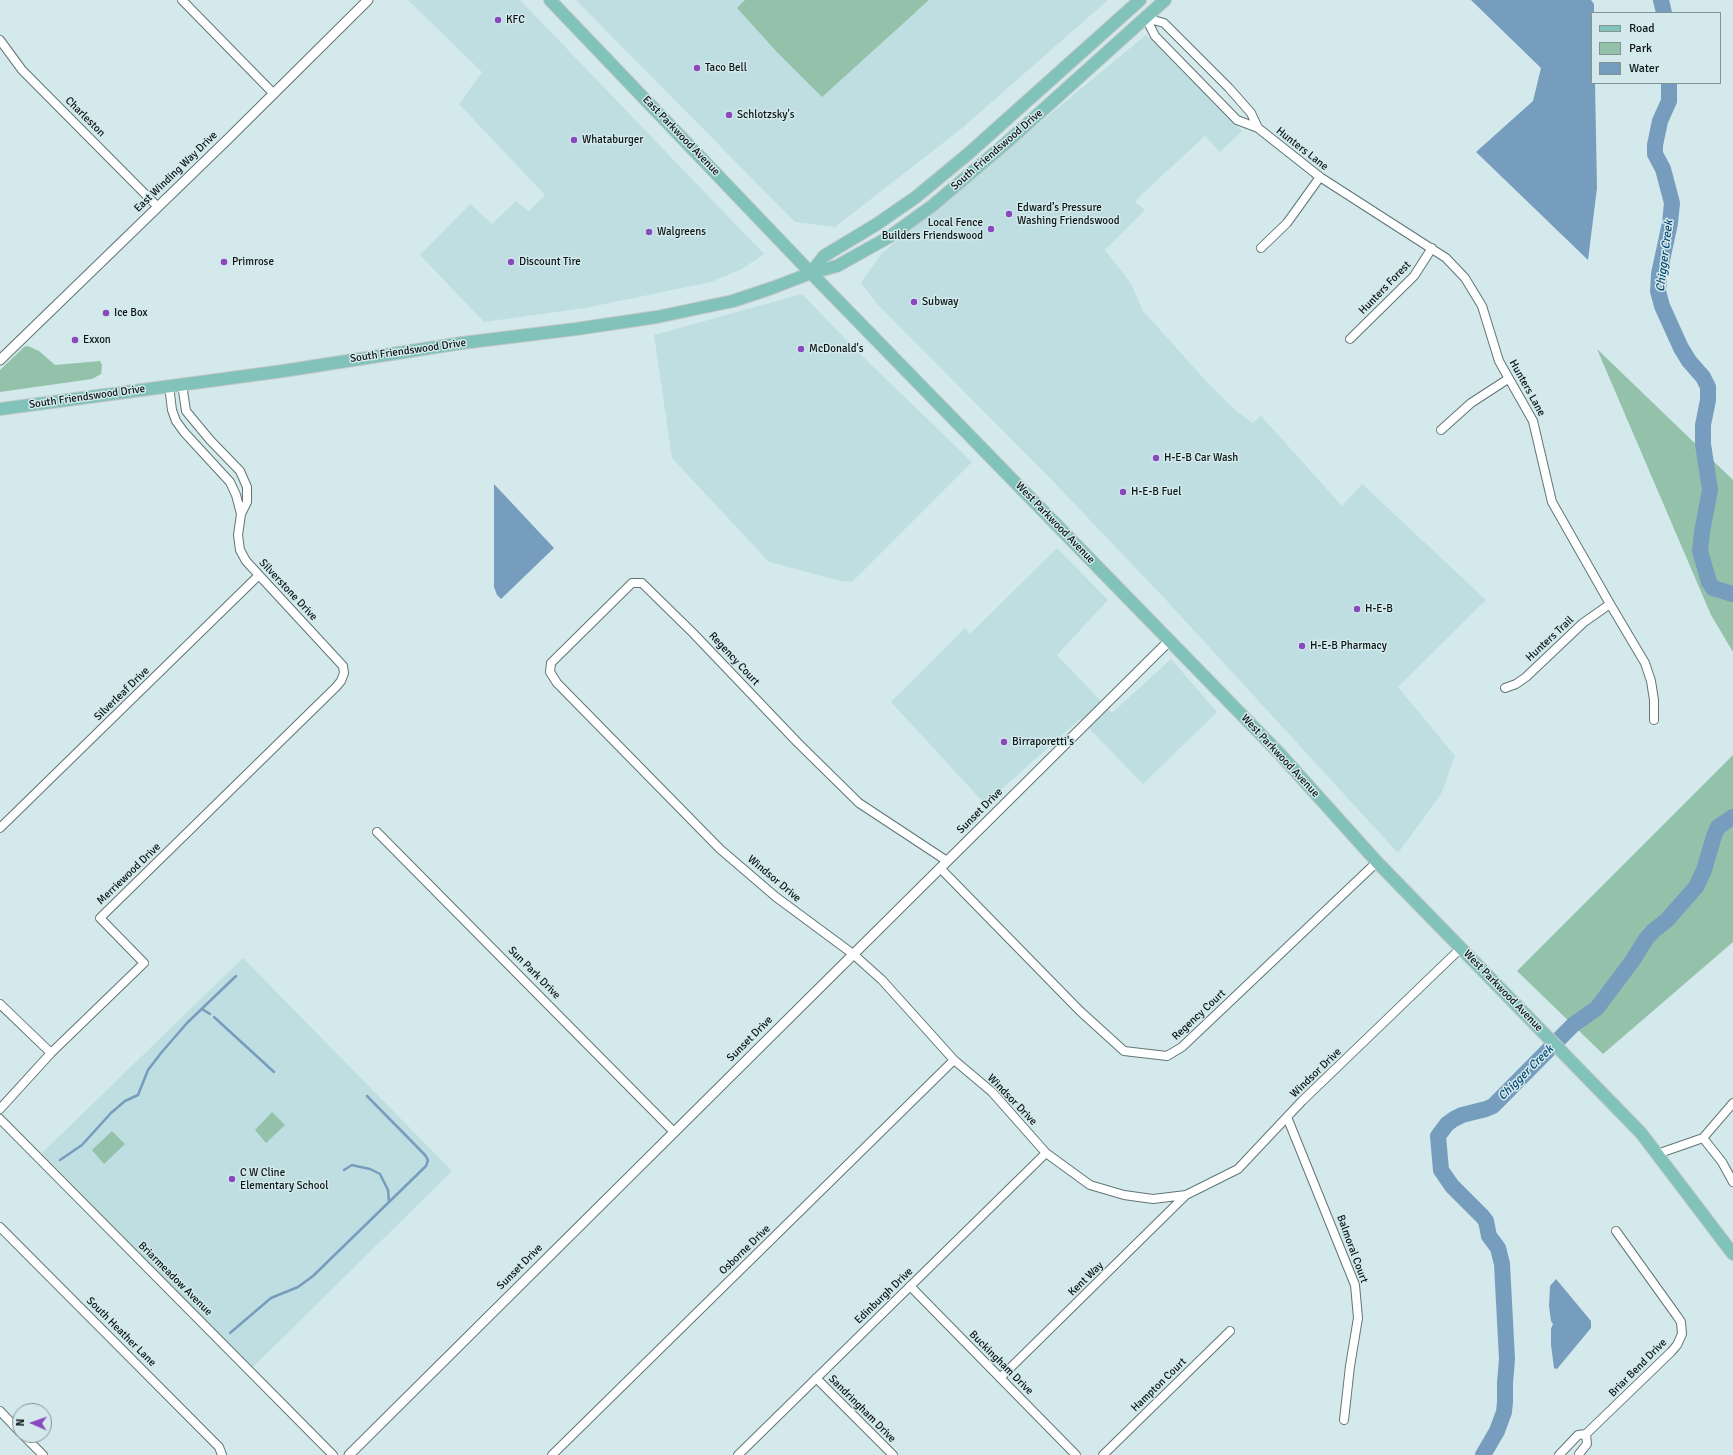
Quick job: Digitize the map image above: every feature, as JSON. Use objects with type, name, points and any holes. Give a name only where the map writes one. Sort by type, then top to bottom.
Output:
[{"type":"main road","name":"East Parkwood Avenue","points":[[550,0],[811,272]]},
{"type":"main road","name":"South Friendswood Drive","points":[[811,272],[824,256],[877,224],[916,197],[968,154],[1140,0]]},
{"type":"main road","name":"South Friendswood Drive","points":[[0,409],[283,371],[454,344],[576,329],[661,316],[733,301],[772,288],[811,272],[837,266],[888,237],[932,206],[1005,144],[1165,0]]},
{"type":"main road","name":"West Parkwood Avenue","points":[[811,272],[1279,753],[1377,862],[1641,1133],[1733,1254]]},
{"type":"street","points":[[182,0],[274,94]]},
{"type":"street","name":"East Winding Way Drive","points":[[0,360],[274,94],[368,0]]},
{"type":"street","name":"Hunters Lane","points":[[1146,18],[1164,23],[1229,88],[1251,113],[1258,128]]},
{"type":"street","name":"Hunters Lane","points":[[1146,18],[1155,36],[1237,120],[1258,128],[1320,177],[1393,226],[1432,248],[1455,267],[1474,290],[1482,306],[1499,361],[1533,421],[1538,437],[1552,502],[1645,663],[1652,681],[1654,720]]},
{"type":"street","name":"Charleston","points":[[0,40],[22,70],[158,206]]},
{"type":"street","points":[[1262,248],[1287,223],[1320,177]]},
{"type":"street","name":"Hunters Forest","points":[[1350,339],[1414,276],[1432,248]]},
{"type":"street","points":[[1441,430],[1471,403],[1508,379]]},
{"type":"street","name":"Silverstone Drive","points":[[182,384],[186,411],[210,440],[240,471],[248,487],[247,502],[241,514],[238,535],[240,550],[246,561],[344,666],[344,673]]},
{"type":"street","name":"Silverstone Drive","points":[[169,386],[172,410],[176,421],[184,432],[230,482],[236,495],[241,514]]},
{"type":"street","points":[[200,449],[210,440]]},
{"type":"street","name":"Silverleaf Drive","points":[[0,828],[259,575]]},
{"type":"street","name":"Regency Court","points":[[579,705],[557,683],[550,672],[551,663],[632,583],[642,583],[693,633],[798,743],[859,803],[947,861]]},
{"type":"street","name":"Hunters Trail","points":[[1505,688],[1516,684],[1526,677],[1583,623],[1610,604]]},
{"type":"street","name":"Sunset Drive","points":[[348,1455],[1169,641]]},
{"type":"street","name":"Merriewood Drive","points":[[0,1109],[51,1053],[144,963],[100,918],[342,681],[344,673]]},
{"type":"street","name":"Windsor Drive","points":[[579,705],[720,849],[776,897],[853,954],[882,980],[954,1060],[992,1092],[1046,1153],[1090,1185],[1124,1195],[1153,1198],[1186,1195],[1238,1169],[1287,1117],[1461,948]]},
{"type":"street","name":"Sun Park Drive","points":[[377,832],[674,1132]]},
{"type":"street","name":"Regency Court","points":[[940,868],[1080,1011],[1124,1051],[1167,1056],[1182,1047],[1377,862]]},
{"type":"street","points":[[0,1004],[51,1053]]},
{"type":"street","name":"Osborne Drive","points":[[552,1455],[954,1060]]},
{"type":"street","points":[[1657,1154],[1703,1138],[1733,1103]]},
{"type":"street","name":"Balmoral Court","points":[[1287,1117],[1355,1285],[1358,1318],[1350,1366],[1344,1420]]},
{"type":"street","name":"Briarmeadow Avenue","points":[[0,1119],[333,1455]]},
{"type":"street","points":[[1703,1138],[1722,1162],[1733,1182]]},
{"type":"street","name":"Edinburgh Drive","points":[[738,1455],[1046,1153]]},
{"type":"street","name":"Kent Way","points":[[1000,1378],[1186,1195]]},
{"type":"street","name":"South Heather Lane","points":[[0,1227],[219,1447],[222,1455]]},
{"type":"street","name":"Briar Bend Drive","points":[[1560,1455],[1577,1436],[1586,1434],[1671,1352],[1677,1345],[1682,1334],[1680,1322],[1677,1316],[1616,1231]]},
{"type":"street","name":"Buckingham Drive","points":[[910,1286],[1076,1455]]},
{"type":"street","name":"Hampton Court","points":[[1103,1455],[1230,1331]]},
{"type":"street","name":"Sandringham Drive","points":[[816,1378],[893,1455]]},
{"type":"street","points":[[0,1412],[12,1424]]},
{"type":"street","name":"Briar Bend Drive","points":[[1577,1454],[1587,1444],[1586,1434]]},
{"type":"street","points":[[31,1443],[43,1455]]},
{"type":"street","points":[[1560,1455],[1577,1454]]},
{"type":"shaded area","points":[[408,0],[520,0],[764,254],[742,269],[711,282],[585,308],[484,322],[420,255],[470,204],[492,224],[516,201],[529,211],[545,195],[459,104],[482,72]]},
{"type":"shaded area","points":[[576,0],[745,0],[737,8],[775,50],[780,53],[918,11],[929,0],[1108,0],[961,129],[835,227],[795,222]]},
{"type":"shaded area","points":[[1146,35],[1242,131],[1220,152],[1205,136],[1141,195],[1135,202],[1145,210],[1105,250],[1130,282],[1143,311],[1207,382],[1236,411],[1253,423],[1261,416],[1342,506],[1362,484],[1486,600],[1398,687],[1455,756],[1441,794],[1398,853],[1167,601],[1049,477],[879,306],[861,283],[881,254]]},
{"type":"shaded area","points":[[802,294],[863,357],[972,462],[852,582],[842,581],[769,562],[672,458],[654,335]]},
{"type":"shaded area","points":[[1057,548],[1108,600],[1057,655],[1112,713],[1171,659],[1217,712],[1143,784],[1080,719],[985,804],[891,702],[965,628],[970,634]]},
{"type":"shaded area","points":[[243,958],[452,1171],[252,1368],[42,1153]]},
{"type":"green space","points":[[745,0],[929,0],[822,97],[775,50],[737,8]]},
{"type":"green space","points":[[28,346],[39,351],[55,365],[100,361],[102,365],[101,374],[92,379],[0,392],[0,370],[24,347]]},
{"type":"green space","points":[[1597,349],[1733,480],[1733,652],[1711,615]]},
{"type":"green space","points":[[1733,755],[1733,942],[1603,1054],[1517,971]]},
{"type":"green space","points":[[272,1112],[285,1125],[266,1143],[255,1130]]},
{"type":"green space","points":[[112,1131],[125,1144],[104,1164],[92,1150]]},
{"type":"water","points":[[1471,0],[1591,0],[1594,4],[1594,12],[1591,12],[1591,84],[1595,84],[1597,188],[1588,260],[1476,152],[1533,101],[1541,68]]},
{"type":"water","points":[[494,484],[554,548],[501,599],[497,595],[494,587]]},
{"type":"water","points":[[1556,1279],[1591,1321],[1591,1328],[1557,1369],[1554,1368],[1551,1345],[1551,1329],[1553,1324],[1551,1321],[1549,1306],[1550,1286]]},
{"type":"waterway","name":"Chigger Creek","points":[[1661,0],[1664,12]]},
{"type":"waterway","name":"Chigger Creek","points":[[1669,84],[1669,101],[1660,121],[1655,145],[1655,154],[1663,169],[1672,203],[1670,223],[1659,274],[1658,291],[1662,306],[1681,348],[1689,361],[1703,377],[1708,387],[1708,400],[1703,425],[1703,444],[1710,490],[1700,551],[1709,582],[1713,588],[1733,594]]},
{"type":"waterway","name":"Chigger Creek","points":[[1483,1455],[1497,1431],[1504,1412],[1505,1402],[1507,1359],[1502,1264],[1498,1248],[1489,1236],[1486,1221],[1452,1186],[1441,1170],[1438,1136],[1447,1124],[1454,1119],[1462,1115],[1493,1106],[1573,1025],[1597,1008],[1633,960],[1646,939],[1653,931],[1667,920],[1696,887],[1704,870],[1718,827],[1733,817]]},
{"type":"waterway","points":[[60,1160],[82,1145],[111,1113],[125,1101],[138,1095],[148,1070],[161,1053],[187,1023],[236,976]]},
{"type":"waterway","points":[[202,1009],[210,1014]]},
{"type":"waterway","points":[[214,1017],[274,1072]]},
{"type":"waterway","points":[[230,1333],[271,1298],[298,1287],[313,1276],[426,1166],[428,1160],[425,1155],[367,1096]]},
{"type":"waterway","points":[[344,1170],[352,1165],[370,1169],[380,1174],[388,1190],[389,1202]]},
{"type":"place","name":"KFC","points":[[498,20]]},
{"type":"place","name":"Taco Bell","points":[[697,68]]},
{"type":"place","name":"Schlotzsky's","points":[[729,115]]},
{"type":"place","name":"Whataburger","points":[[574,140]]},
{"type":"place","name":"Edward’s Pressure Washing Friendswood","points":[[1009,214]]},
{"type":"place","name":"Local Fence Builders Friendswood","points":[[991,229]]},
{"type":"place","name":"Walgreens","points":[[649,232]]},
{"type":"place","name":"Primrose","points":[[224,262]]},
{"type":"place","name":"Discount Tire","points":[[511,262]]},
{"type":"place","name":"Subway","points":[[914,302]]},
{"type":"place","name":"Ice Box","points":[[106,313]]},
{"type":"place","name":"Exxon","points":[[75,340]]},
{"type":"place","name":"McDonald's","points":[[801,349]]},
{"type":"place","name":"H-E-B Car Wash","points":[[1156,458]]},
{"type":"place","name":"H-E-B Fuel","points":[[1123,492]]},
{"type":"place","name":"H-E-B","points":[[1357,609]]},
{"type":"place","name":"H-E-B Pharmacy","points":[[1302,646]]},
{"type":"place","name":"Birraporetti's","points":[[1004,742]]},
{"type":"place","name":"C W Cline Elementary School","points":[[232,1179]]}]
